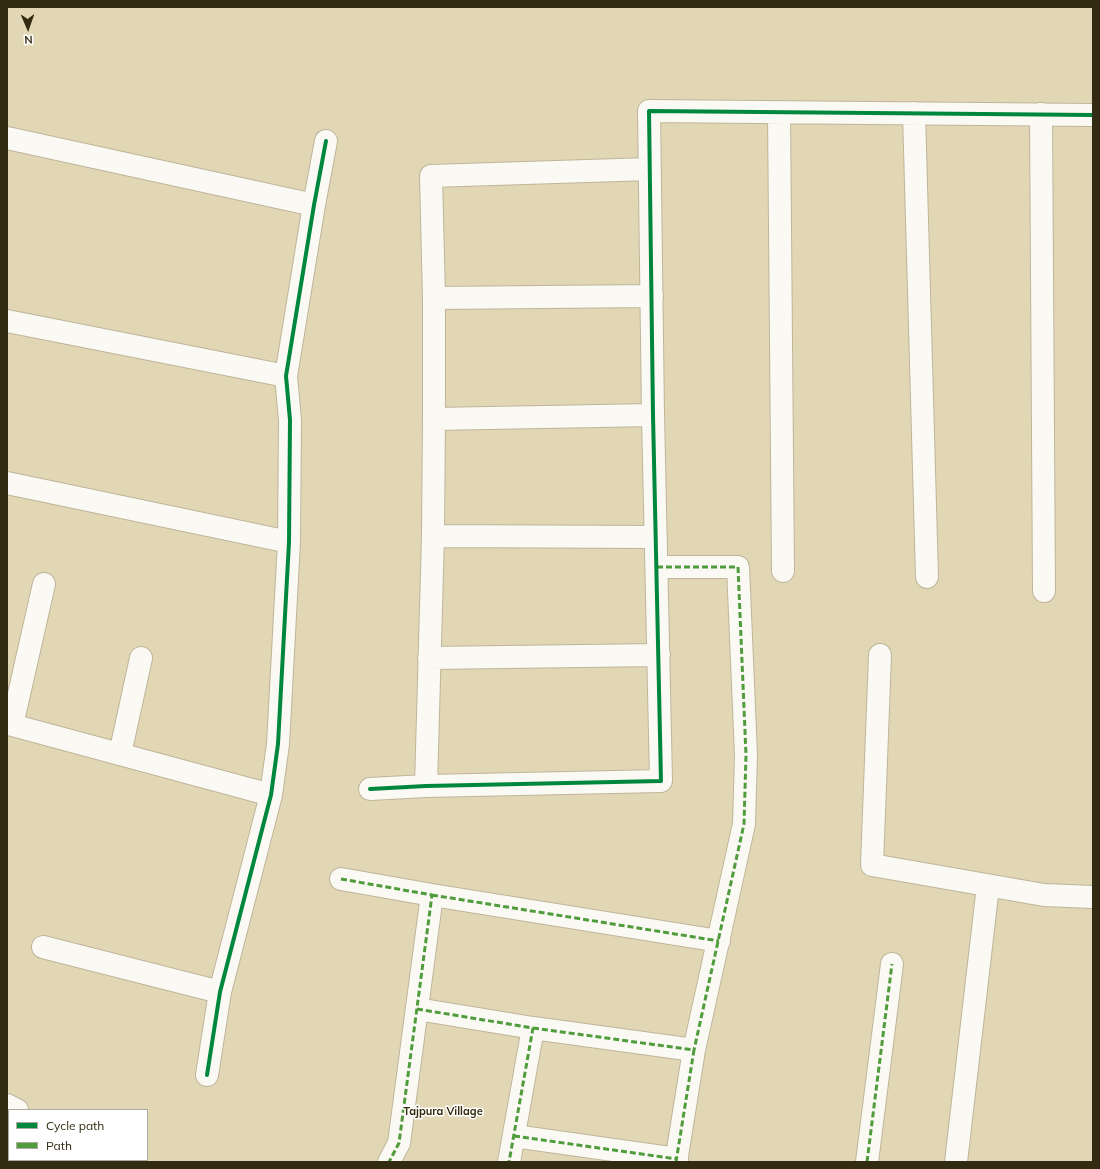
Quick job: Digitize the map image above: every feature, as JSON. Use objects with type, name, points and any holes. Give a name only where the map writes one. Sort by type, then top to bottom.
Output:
[{"type":"street","points":[[370,789],[426,786],[661,780],[648,111],[1093,115]]},
{"type":"street","points":[[779,112],[783,571]]},
{"type":"street","points":[[914,113],[927,577]]},
{"type":"street","points":[[1041,114],[1044,591]]},
{"type":"street","points":[[7,138],[314,205]]},
{"type":"street","points":[[207,1075],[220,992],[271,795],[278,744],[289,542],[290,420],[286,376],[326,141]]},
{"type":"street","points":[[426,786],[433,536],[434,419],[434,298],[431,176],[650,169]]},
{"type":"street","points":[[434,298],[652,296]]},
{"type":"street","points":[[7,321],[286,376]]},
{"type":"street","points":[[434,419],[653,415]]},
{"type":"street","points":[[7,483],[289,542]]},
{"type":"street","points":[[433,536],[656,537]]},
{"type":"street","points":[[514,1136],[676,1161],[694,1050],[744,824],[746,755],[738,567],[657,567]]},
{"type":"street","points":[[44,584],[12,724],[271,795]]},
{"type":"street","points":[[429,658],[658,655]]},
{"type":"street","points":[[880,655],[872,865],[1044,895],[1093,897]]},
{"type":"street","points":[[120,754],[141,658]]},
{"type":"street","points":[[341,879],[719,941]]},
{"type":"street","points":[[956,1162],[988,886]]},
{"type":"street","points":[[389,1162],[399,1143],[432,895]]},
{"type":"street","points":[[43,947],[220,992]]},
{"type":"street","points":[[868,1162],[892,964]]},
{"type":"street","points":[[417,1009],[533,1028],[694,1050]]},
{"type":"street","points":[[509,1162],[533,1028]]},
{"type":"marked path","points":[[657,567],[738,567],[746,755],[744,824],[694,1050]]},
{"type":"marked path","points":[[341,879],[432,895],[399,1143],[389,1162]]},
{"type":"marked path","points":[[432,895],[719,941]]},
{"type":"marked path","points":[[867,1162],[892,964]]},
{"type":"marked path","points":[[417,1009],[533,1028],[509,1162]]},
{"type":"marked path","points":[[533,1028],[694,1050],[676,1162]]},
{"type":"marked path","points":[[514,1136],[677,1159]]},
{"type":"cycle path","points":[[370,789],[426,786],[661,781],[653,415],[649,111],[1093,115]]},
{"type":"cycle path","points":[[207,1075],[220,992],[271,795],[278,744],[289,542],[290,420],[286,376],[326,141]]},
{"type":"district","name":"Tajpura Village","points":[[443,1112]]}]
